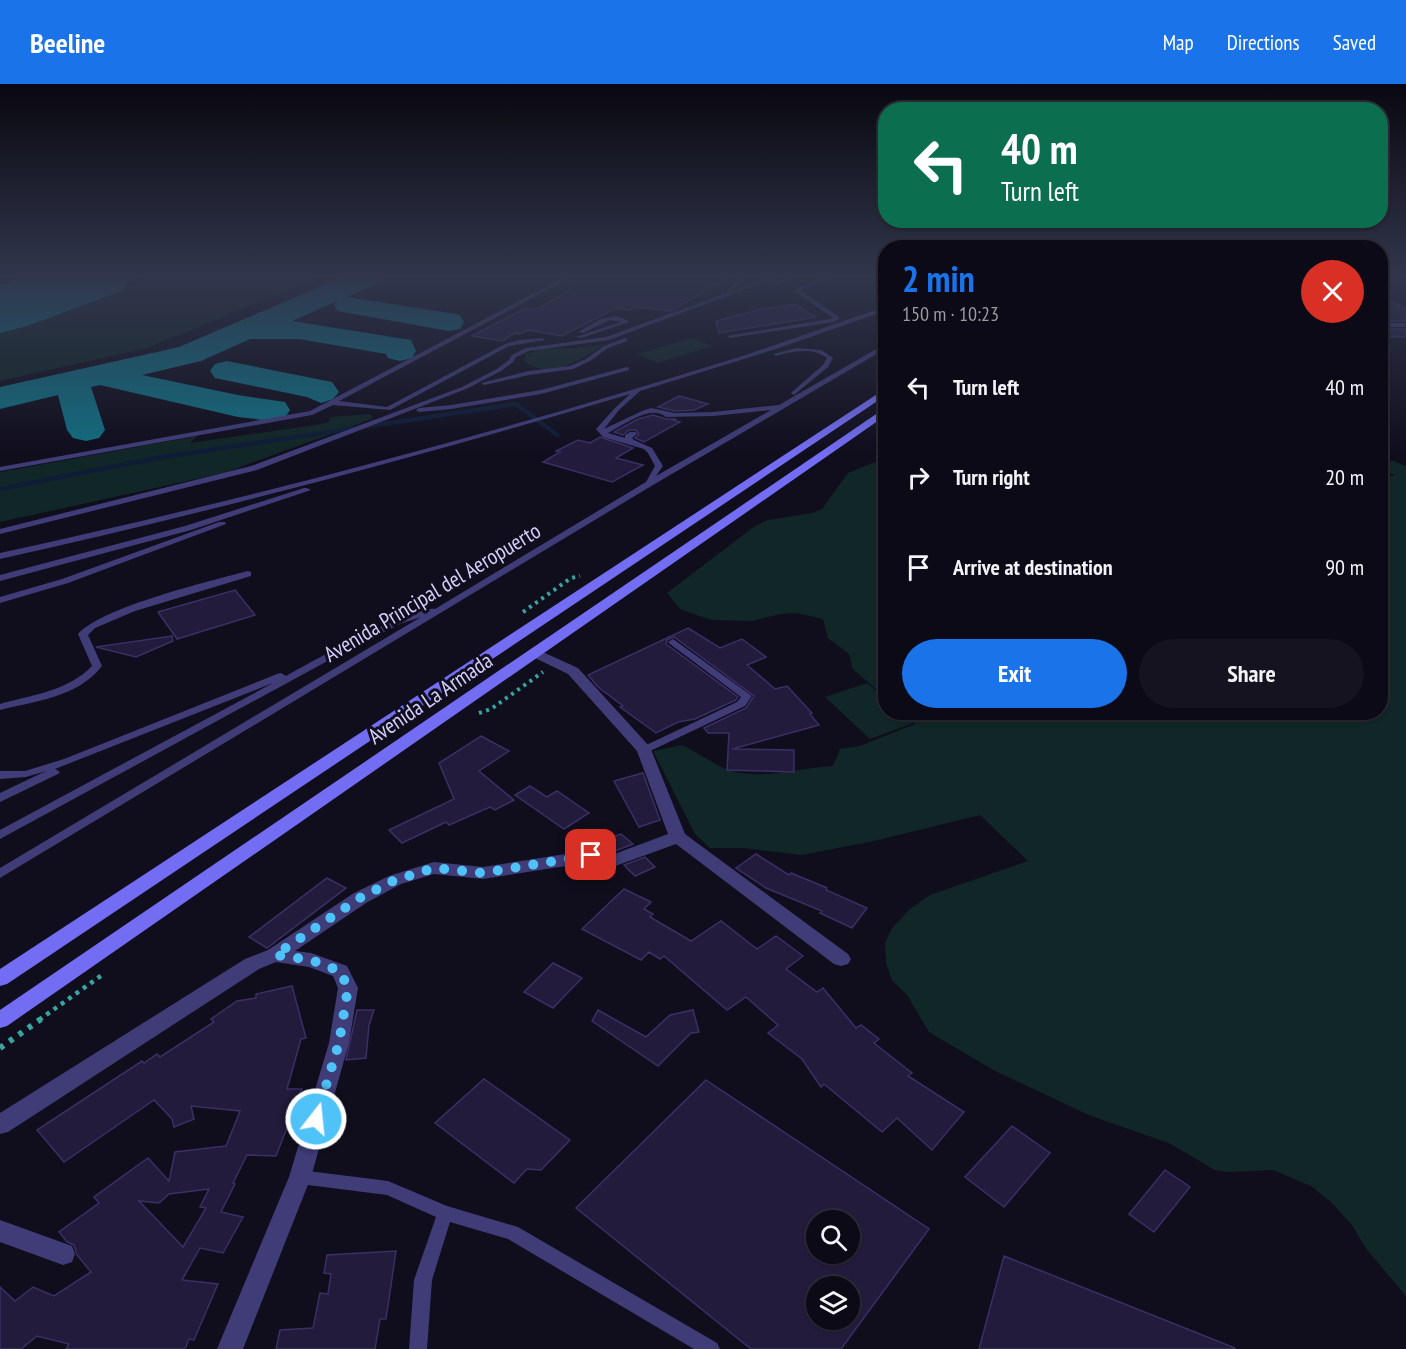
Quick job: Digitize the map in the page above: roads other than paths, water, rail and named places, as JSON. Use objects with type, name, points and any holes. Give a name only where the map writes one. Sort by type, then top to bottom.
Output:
[{"type":"main road","name":"Avenida La Armada","points":[[0,979],[878,397]]},
{"type":"main road","name":"Avenida La Armada","points":[[0,1020],[878,416]]},
{"type":"street","points":[[536,653],[573,671],[644,750],[678,837],[841,959]]},
{"type":"street","points":[[0,1125],[252,964],[275,955],[360,898],[395,880],[434,868],[483,873],[591,855],[596,867],[678,837]]},
{"type":"street","points":[[230,1349],[300,1177],[339,1043],[348,988],[340,971],[311,960],[275,955]]},
{"type":"street","points":[[0,1231],[63,1254]]},
{"type":"lane","points":[[0,469],[302,416],[335,403],[461,335]]},
{"type":"lane","points":[[567,339],[575,335]]},
{"type":"lane","points":[[388,409],[507,345],[586,335]]},
{"type":"lane","points":[[0,532],[218,479],[320,445],[464,388],[499,370],[512,361],[514,356],[534,347],[607,339],[618,335]]},
{"type":"lane","points":[[464,388],[580,364],[606,347],[638,335]]},
{"type":"lane","points":[[730,336],[737,335]]},
{"type":"lane","points":[[3,555],[230,504],[346,474],[640,389],[810,335]]},
{"type":"lane","name":"Avenida Principal del Aeropuerto","points":[[0,874],[645,486],[878,349]]},
{"type":"lane","points":[[666,415],[678,416],[783,406],[796,390],[829,362],[828,356],[816,351],[793,350],[701,375],[677,377]]},
{"type":"lane","points":[[514,356],[520,364],[534,370],[555,371]]},
{"type":"lane","points":[[335,403],[403,411],[451,407],[530,394],[627,369]]},
{"type":"lane","points":[[603,433],[600,429],[617,409],[640,389]]},
{"type":"lane","points":[[603,433],[644,412],[657,411],[678,416]]},
{"type":"lane","points":[[603,433],[632,438],[652,450],[659,466],[645,486]]},
{"type":"lane","points":[[0,578],[258,507],[296,495],[346,474]]},
{"type":"lane","points":[[0,600],[144,554],[230,522],[258,507]]},
{"type":"lane","points":[[0,707],[69,687],[88,678],[97,666],[83,634],[89,626],[122,612],[248,574]]},
{"type":"lane","points":[[0,836],[330,656],[397,622],[454,602]]},
{"type":"lane","points":[[644,750],[726,709],[741,704],[747,696],[673,642]]},
{"type":"lane","points":[[0,775],[26,774],[46,769],[330,656]]},
{"type":"lane","points":[[0,798],[113,742]]},
{"type":"lane","points":[[300,1177],[388,1188],[445,1213],[512,1232],[711,1349]]},
{"type":"lane","points":[[418,1349],[423,1281],[445,1213]]},
{"type":"waterway","points":[[0,489],[163,457],[516,404],[557,435]]}]
